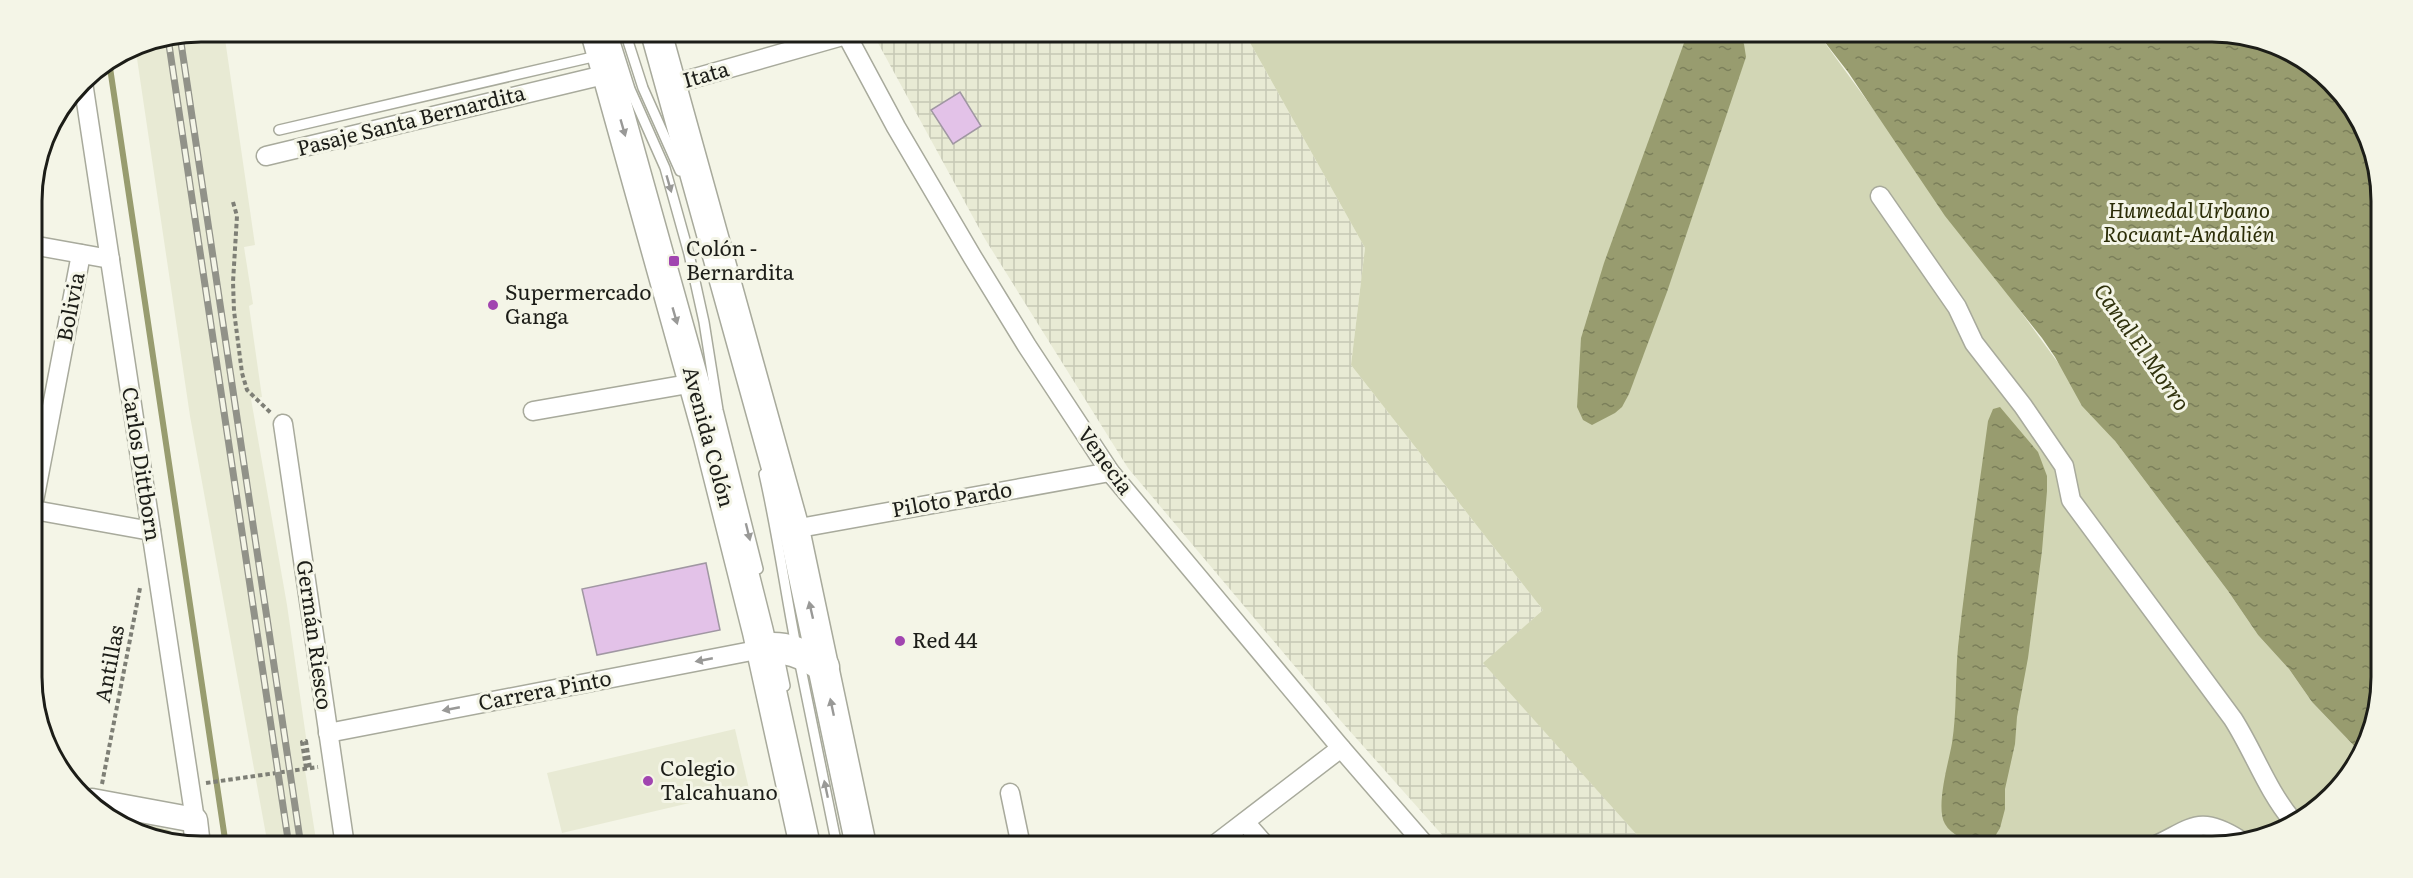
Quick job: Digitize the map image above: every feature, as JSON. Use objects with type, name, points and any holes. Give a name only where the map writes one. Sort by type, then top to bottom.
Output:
[{"type":"main road","points":[[659,42],[794,529],[859,836]]},
{"type":"main road","name":"Avenida Colón","points":[[604,48],[694,383],[778,647],[804,836]]},
{"type":"main road","points":[[778,647],[824,668]]},
{"type":"street","name":"Itata","points":[[670,85],[815,42]]},
{"type":"street","name":"Venecia","points":[[850,42],[896,127],[973,258],[1027,346],[1110,472],[1417,836]]},
{"type":"street","name":"Pasaje Santa Bernardita","points":[[266,156],[556,86],[604,48]]},
{"type":"street","name":"Carlos Dittborn","points":[[85,93],[197,836]]},
{"type":"street","points":[[1880,196],[1958,307],[1974,344],[2023,406],[2064,466],[2071,500],[2233,719],[2249,744],[2277,800],[2289,816]]},
{"type":"street","points":[[42,247],[110,259]]},
{"type":"street","name":"Bolivia","points":[[42,459],[81,254]]},
{"type":"street","points":[[533,411],[694,383]]},
{"type":"street","name":"Germán Riesco","points":[[283,424],[343,836]]},
{"type":"street","name":"Piloto Pardo","points":[[794,529],[1110,472]]},
{"type":"street","points":[[42,511],[151,531]]},
{"type":"street","name":"Carrera Pinto","points":[[328,733],[778,647]]},
{"type":"street","points":[[1227,836],[1341,748]]},
{"type":"street","points":[[1010,793],[1019,836]]},
{"type":"street","points":[[106,804],[195,820]]},
{"type":"street","points":[[1245,822],[1257,836]]},
{"type":"street","points":[[2173,836],[2189,828],[2205,825],[2221,828],[2232,835]]},
{"type":"lane","points":[[628,42],[643,88],[684,183]]},
{"type":"lane","points":[[279,130],[604,48],[630,89],[665,168],[703,313],[718,410],[761,584]]},
{"type":"lane","points":[[762,468],[776,528],[781,567],[778,647],[787,695]]},
{"type":"lane","points":[[778,647],[834,836]]},
{"type":"path","points":[[234,202],[237,216],[233,282],[234,311],[242,374],[247,390],[283,424]]},
{"type":"path","name":"Antillas","points":[[96,797],[142,576]]},
{"type":"path","points":[[206,783],[310,768],[306,741],[302,742],[306,768]]},
{"type":"shaded area","points":[[190,42],[225,42],[255,245],[244,247],[253,304],[249,306],[262,397],[251,399],[287,605],[307,744],[301,745],[315,836],[266,836],[190,416],[137,56],[170,45]]},
{"type":"shaded area","points":[[877,42],[1250,42],[1365,248],[1351,365],[1543,610],[1484,663],[1638,836],[1443,836],[1340,720],[1128,468],[985,239]]},
{"type":"shaded area","points":[[1250,42],[1824,42],[2258,635],[2289,669],[2312,702],[2355,747],[2338,774],[2309,803],[2292,815],[2253,831],[2223,836],[1638,836],[1483,663],[1543,610],[1351,365],[1365,248]]},
{"type":"shaded area","name":"Colegio Talcahuano","points":[[735,729],[749,789],[562,833],[547,773]]},
{"type":"shaded area","points":[[138,823],[169,830],[172,833]]},
{"type":"water","points":[[1684,42],[1743,42],[1746,57],[1667,292],[1629,394],[1622,407],[1615,413],[1592,425],[1583,420],[1577,407],[1581,338],[1604,263]]},
{"type":"water","name":"Humedal Urbano Rocuant-Andalién","points":[[1825,42],[2223,42],[2263,50],[2282,58],[2309,75],[2338,104],[2350,121],[2366,160],[2371,201],[2371,688],[2363,728],[2355,747],[2312,702],[2289,669],[2258,635],[2228,591],[2115,441],[2082,406],[2042,338],[1945,216],[1848,72]]},
{"type":"water","points":[[2000,407],[2038,452],[2047,476],[2047,491],[2042,551],[2028,658],[2017,717],[2015,744],[2005,789],[2005,809],[1995,836],[1958,836],[1945,824],[1941,807],[1954,731],[1958,647],[1968,563],[1988,421],[1993,409]]},
{"type":"building","points":[[960,92],[981,126],[953,144],[931,110]]},
{"type":"building","points":[[706,563],[720,630],[597,655],[582,589]]},
{"type":"waterway","points":[[110,71],[225,836]]},
{"type":"railway","points":[[181,43],[300,836]]},
{"type":"railway","points":[[169,45],[288,836]]},
{"type":"place","name":"Colón - Bernardita","points":[[674,261]]},
{"type":"place","name":"Supermercado Ganga","points":[[493,305]]},
{"type":"place","name":"Red 44","points":[[900,641]]},
{"type":"place","name":"Colegio Talcahuano","points":[[648,781]]},
{"type":"water label","name":"Canal El Morro","points":[[2142,347]]}]
